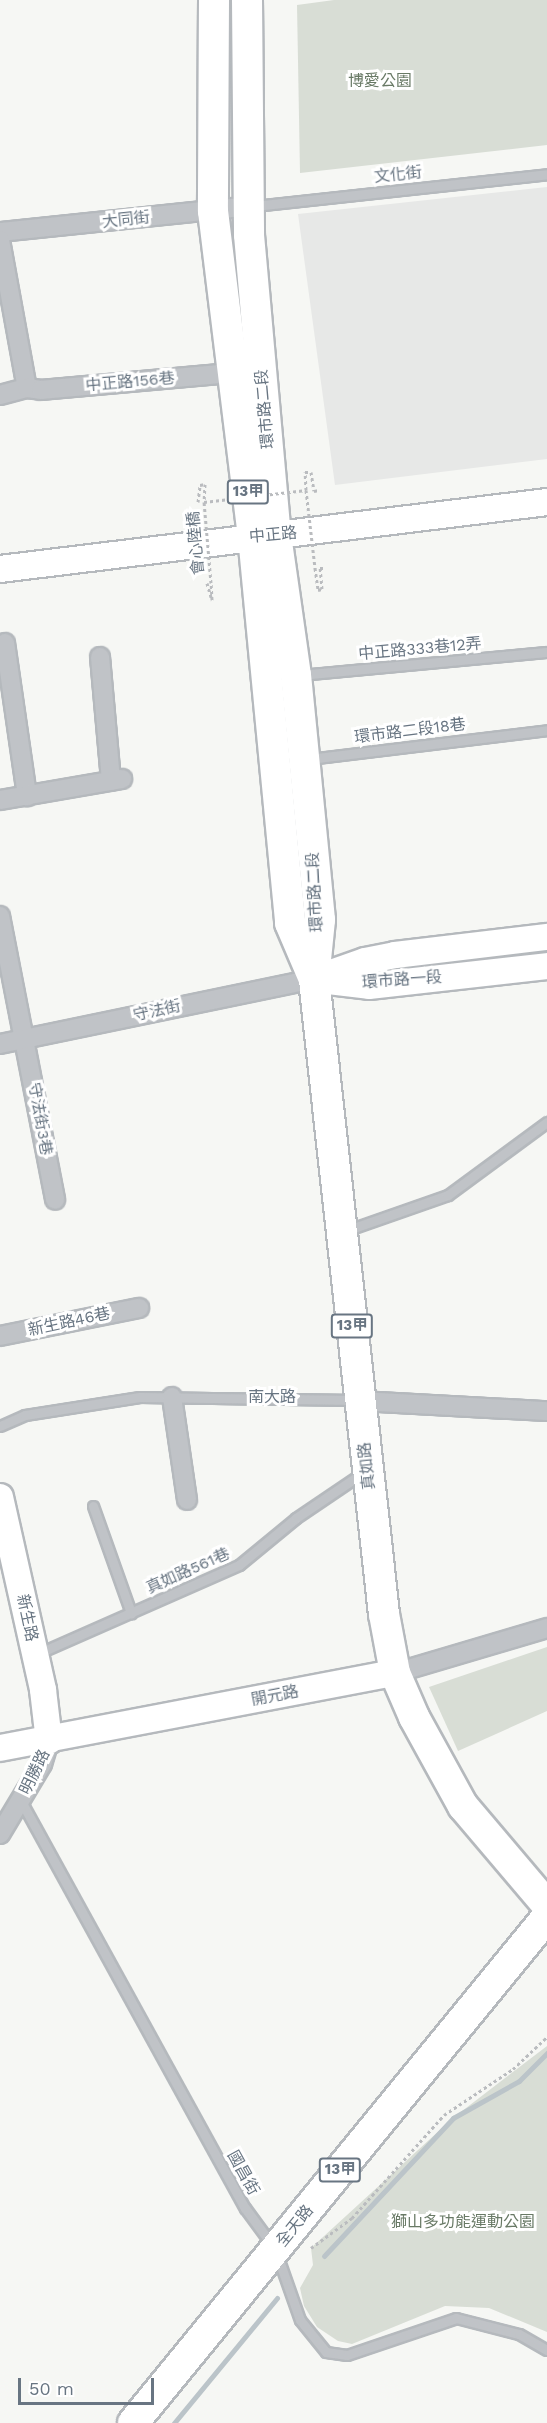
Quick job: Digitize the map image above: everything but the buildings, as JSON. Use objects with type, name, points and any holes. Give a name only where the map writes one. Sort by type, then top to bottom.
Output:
[{"type":"main road","name":"環市路二段","points":[[214,0],[213,211],[233,373],[265,536],[296,675],[320,920],[314,979]]},
{"type":"main road","name":"環市路二段","points":[[247,0],[245,87],[252,206],[249,235],[265,536],[291,923],[314,979]]},
{"type":"main road","name":"中正路","points":[[0,569],[547,502]]},
{"type":"main road","name":"環市路一段","points":[[314,979],[365,961],[395,955],[547,937]]},
{"type":"main road","name":"環市路一段","points":[[314,979],[369,986],[547,966]]},
{"type":"main road","name":"真如路","points":[[314,979],[384,1614],[395,1673],[414,1717],[463,1806],[547,1905]]},
{"type":"main road","name":"新生路","points":[[0,1497],[35,1655],[49,1741]]},
{"type":"main road","name":"開元路","points":[[0,1748],[49,1741],[395,1673]]},
{"type":"main road","name":"全天路","points":[[133,2423],[547,1917]]},
{"type":"street","name":"大同街","points":[[0,232],[252,206]]},
{"type":"street","points":[[0,240],[27,388]]},
{"type":"street","name":"中正路156巷","points":[[0,395],[27,388],[41,390],[233,373]]},
{"type":"street","points":[[5,643],[27,796]]},
{"type":"street","points":[[0,800],[117,780],[100,657]]},
{"type":"street","name":"守法街3巷","points":[[0,916],[26,1038],[55,1200]]},
{"type":"street","name":"守法街","points":[[0,1044],[314,979]]},
{"type":"street","name":"新生路46巷","points":[[0,1336],[139,1308]]},
{"type":"street","points":[[172,1397],[188,1500]]},
{"type":"street","name":"南大路","points":[[360,1401],[547,1411]]},
{"type":"street","name":"開元路","points":[[395,1673],[547,1628]]},
{"type":"street","name":"明勝路","points":[[0,1834],[42,1764],[49,1741]]},
{"type":"lane","name":"文化街","points":[[252,206],[547,174]]},
{"type":"lane","name":"中正路333巷12弄","points":[[296,675],[547,652]]},
{"type":"lane","name":"環市路二段18巷","points":[[304,759],[547,730]]},
{"type":"lane","points":[[342,1232],[448,1195],[547,1122]]},
{"type":"lane","name":"南大路","points":[[0,1426],[25,1415],[79,1405],[172,1397],[360,1401]]},
{"type":"lane","name":"真如路561巷","points":[[35,1655],[239,1565],[296,1518],[368,1470]]},
{"type":"lane","points":[[93,1506],[131,1612]]},
{"type":"lane","name":"國昌街","points":[[21,1801],[245,2208],[275,2249],[300,2320],[326,2352],[347,2355],[456,2318],[519,2334],[547,2350]]},
{"type":"path","points":[[319,490],[314,490],[310,472],[305,472],[318,590],[322,589],[320,568],[324,568]]},
{"type":"path","points":[[198,502],[200,485],[205,484],[204,502]]},
{"type":"path","name":"會心陸橋","points":[[209,583],[204,502],[306,490]]},
{"type":"path","points":[[209,583],[212,600],[209,583]]},
{"type":"path","points":[[311,2248],[352,2218],[444,2115],[513,2068],[547,2037]]},
{"type":"shaded area","points":[[547,187],[547,459],[335,485],[298,214]]},
{"type":"green space","name":"博愛公園","points":[[334,0],[547,0],[547,145],[300,173],[297,5]]},
{"type":"green space","points":[[547,1647],[547,1711],[458,1751],[429,1687]]},
{"type":"green space","name":"獅山多功能運動公園","points":[[547,2046],[547,2332],[489,2308],[445,2306],[352,2344],[338,2341],[317,2327],[304,2306],[300,2288],[313,2265],[311,2248],[453,2118]]},
{"type":"waterway","points":[[324,2256],[453,2118],[519,2081],[547,2053]]},
{"type":"waterway","points":[[174,2423],[277,2298]]}]
